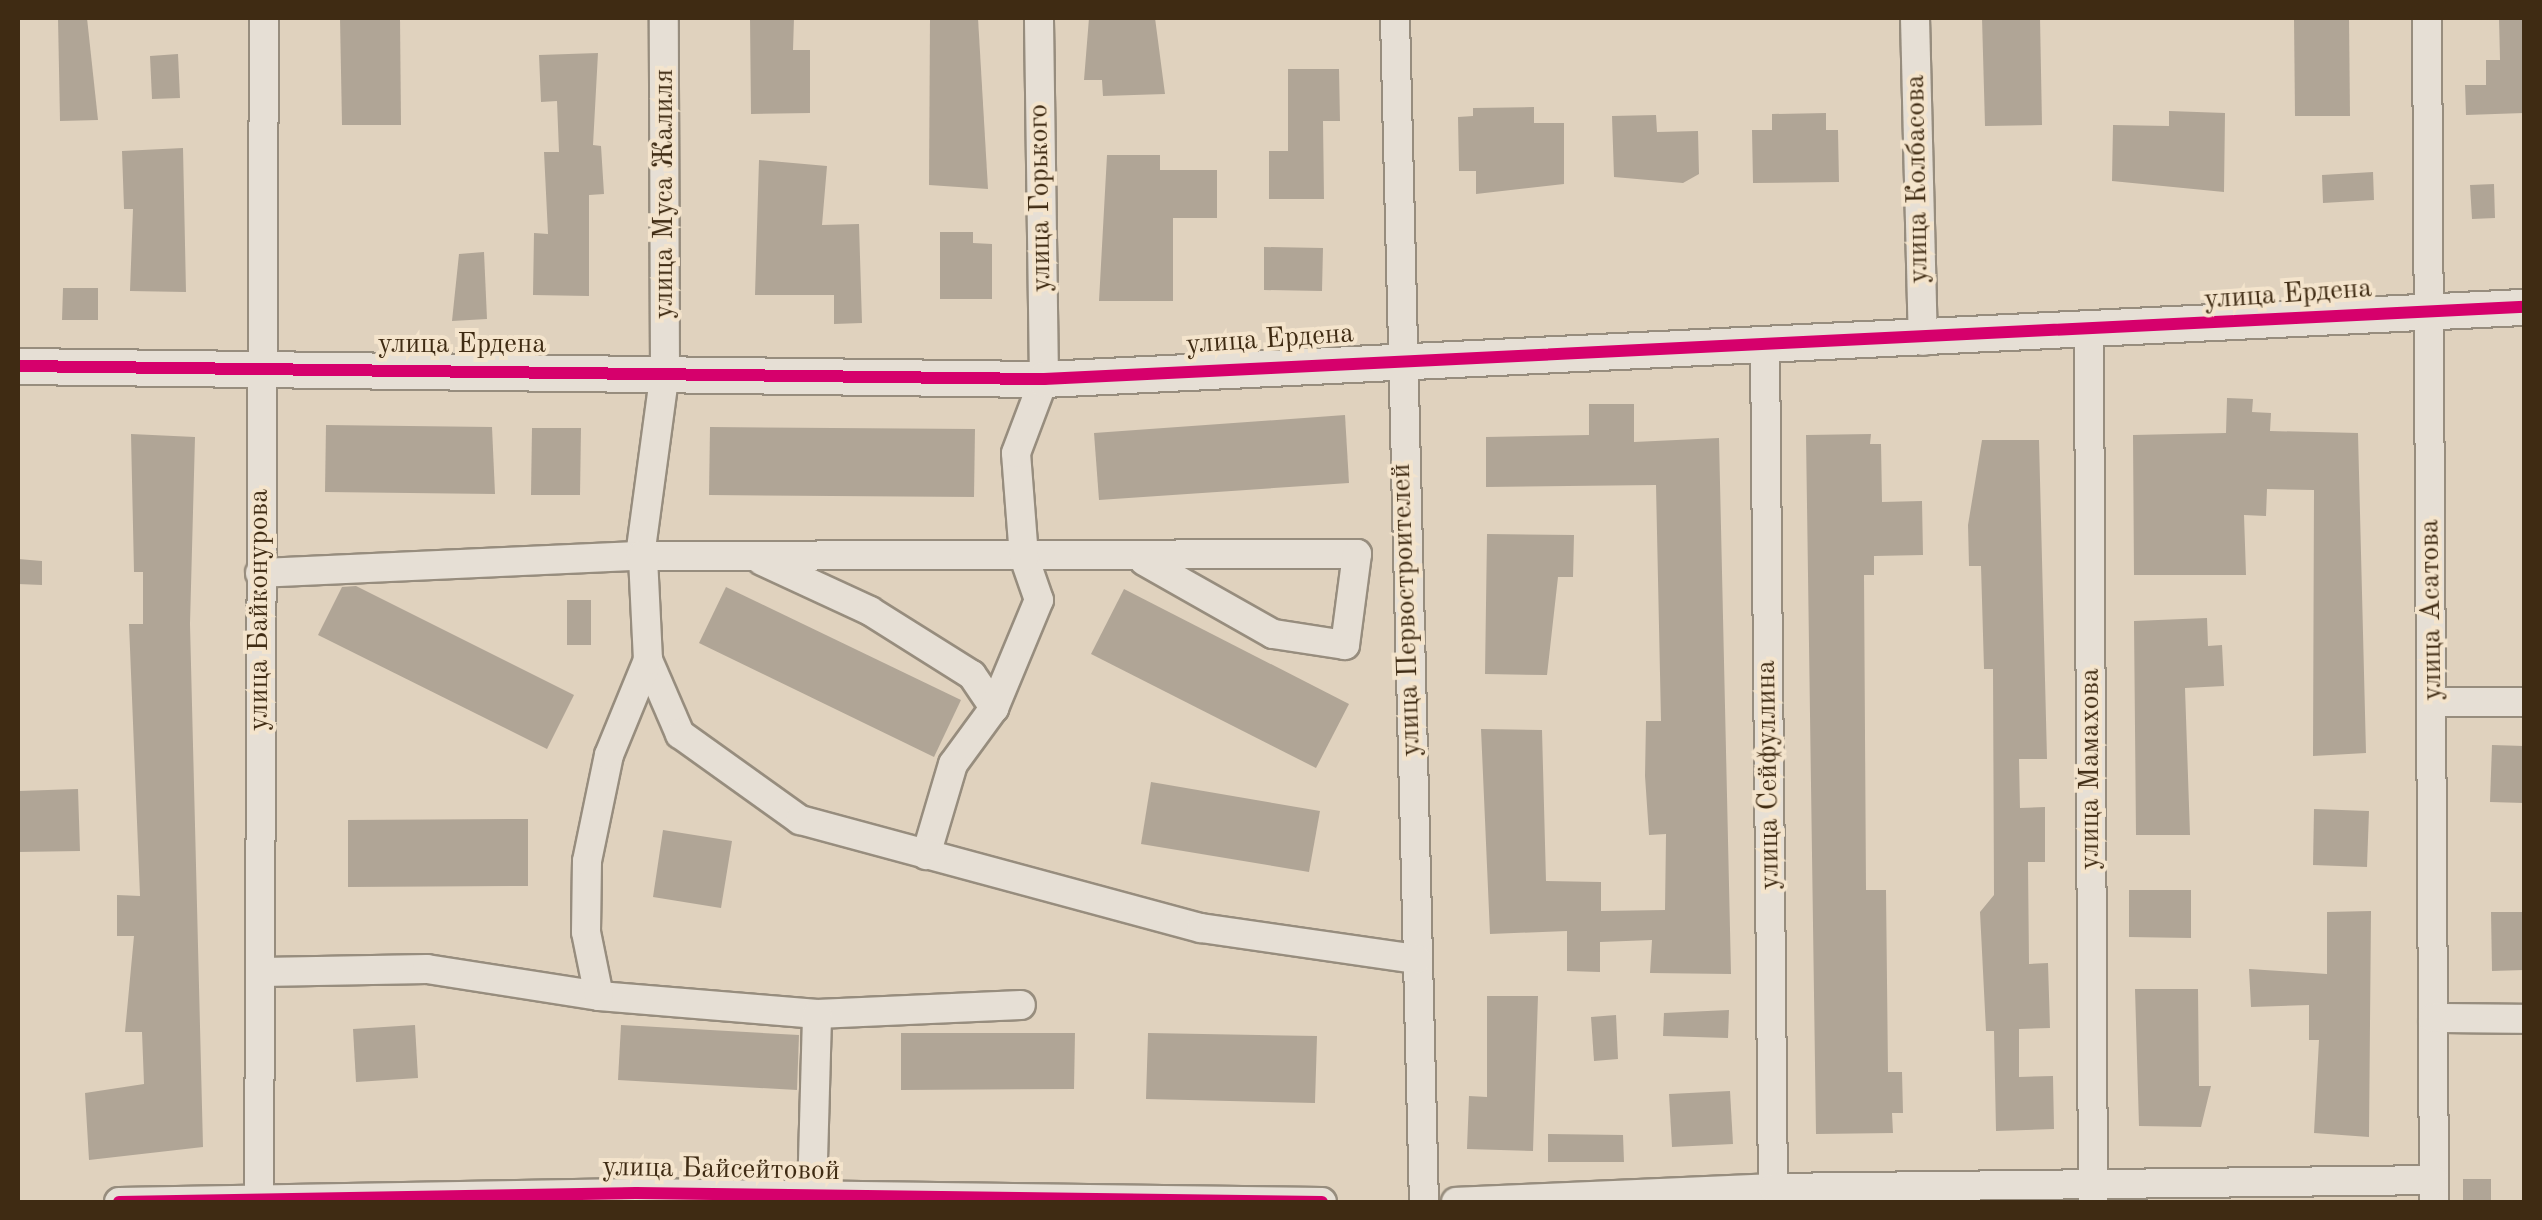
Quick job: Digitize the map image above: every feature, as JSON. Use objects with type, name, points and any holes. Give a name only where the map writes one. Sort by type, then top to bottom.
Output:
[{"type":"street","name":"улица Байконурова","points":[[259,1199],[262,972],[258,368],[264,18]]},
{"type":"street","name":"улица Муса Жалиля","points":[[648,660],[641,556],[665,371],[664,18]]},
{"type":"street","name":"улица Горького","points":[[1039,18],[1044,379]]},
{"type":"street","name":"улица Первостроителей","points":[[1395,18],[1400,356],[1424,1202]]},
{"type":"street","name":"улица Колбасова","points":[[1914,18],[1923,341]]},
{"type":"street","name":"улица Асатова","points":[[2427,18],[2434,1191]]},
{"type":"street","name":"улица Ердена","points":[[18,366],[665,371],[1044,379],[1400,356],[1766,348],[2089,335],[2428,310],[2524,308]]},
{"type":"street","name":"улица Мамахова","points":[[2089,335],[2093,1196]]},
{"type":"street","name":"улица Сейфуллина","points":[[1766,348],[1773,1195]]},
{"type":"street","points":[[926,855],[952,764],[994,708],[1038,600],[1024,557],[1016,453],[1044,379]]},
{"type":"street","points":[[260,573],[641,556],[1144,561],[1357,554],[1345,645],[1273,634],[1144,561]]},
{"type":"street","points":[[751,556],[870,610],[972,676],[994,708]]},
{"type":"street","points":[[648,660],[680,734],[800,820],[1201,928],[1417,959]]},
{"type":"street","points":[[599,996],[586,932],[588,861],[609,754],[648,660]]},
{"type":"street","points":[[2434,702],[2524,702]]},
{"type":"street","points":[[262,972],[427,969],[599,996],[818,1014],[1021,1005]]},
{"type":"street","points":[[812,1196],[818,1014]]},
{"type":"street","points":[[2433,1018],[2524,1019]]},
{"type":"street","points":[[1456,1202],[1773,1195],[2434,1191]]},
{"type":"street","name":"улица Байсейтовой","points":[[119,1202],[812,1196],[1322,1202]]},
{"type":"building","points":[[58,18],[87,18],[98,120],[60,121]]},
{"type":"building","points":[[340,18],[400,18],[401,125],[342,125]]},
{"type":"building","points":[[750,18],[794,18],[793,50],[810,50],[810,113],[751,114]]},
{"type":"building","points":[[930,18],[978,18],[988,189],[929,185]]},
{"type":"building","points":[[1089,18],[1155,18],[1165,94],[1103,96],[1102,80],[1084,80]]},
{"type":"building","points":[[1982,18],[2040,18],[2042,125],[1985,126]]},
{"type":"building","points":[[2294,18],[2349,18],[2350,116],[2295,116]]},
{"type":"building","points":[[2499,18],[2524,18],[2524,113],[2466,115],[2465,85],[2486,85],[2486,60],[2500,60]]},
{"type":"building","points":[[598,53],[593,145],[601,146],[604,194],[589,195],[589,296],[533,295],[534,233],[548,234],[544,152],[559,152],[557,101],[541,102],[539,55]]},
{"type":"building","points":[[178,54],[180,98],[152,99],[150,56]]},
{"type":"building","points":[[1288,69],[1339,69],[1340,121],[1323,121],[1324,199],[1269,199],[1269,151],[1288,151]]},
{"type":"building","points":[[1534,107],[1534,123],[1564,123],[1564,184],[1476,194],[1476,171],[1459,171],[1458,117],[1473,116],[1473,108]]},
{"type":"building","points":[[2169,111],[2225,113],[2224,192],[2112,181],[2113,125],[2169,126]]},
{"type":"building","points":[[1826,113],[1826,130],[1838,130],[1839,182],[1753,183],[1752,130],[1772,130],[1772,114]]},
{"type":"building","points":[[1656,115],[1657,132],[1698,131],[1699,174],[1683,183],[1614,177],[1612,116]]},
{"type":"building","points":[[183,148],[186,292],[130,291],[133,209],[124,209],[122,151]]},
{"type":"building","points":[[1107,155],[1160,155],[1160,170],[1217,170],[1217,218],[1173,218],[1173,301],[1099,301]]},
{"type":"building","points":[[759,160],[827,166],[822,225],[859,224],[862,323],[834,324],[834,295],[755,295]]},
{"type":"building","points":[[2373,172],[2374,200],[2323,203],[2322,175]]},
{"type":"building","points":[[2494,184],[2495,218],[2472,219],[2470,185]]},
{"type":"building","points":[[940,232],[973,232],[973,243],[992,244],[992,299],[940,299]]},
{"type":"building","points":[[1264,247],[1323,248],[1322,291],[1264,290]]},
{"type":"building","points":[[484,252],[487,319],[452,321],[459,254]]},
{"type":"building","points":[[63,288],[98,288],[98,320],[62,320]]},
{"type":"building","points":[[2227,398],[2253,399],[2252,412],[2271,413],[2270,431],[2358,433],[2366,753],[2313,756],[2314,490],[2267,489],[2266,516],[2244,515],[2246,575],[2134,575],[2133,435],[2226,433]]},
{"type":"building","points":[[1589,404],[1634,404],[1634,442],[1719,438],[1731,974],[1650,973],[1652,940],[1600,942],[1600,972],[1567,971],[1567,931],[1490,934],[1481,729],[1542,730],[1546,881],[1601,882],[1601,911],[1665,910],[1666,834],[1649,835],[1645,776],[1646,721],[1661,721],[1656,485],[1486,487],[1486,437],[1589,435]]},
{"type":"building","points":[[1345,415],[1349,483],[1099,500],[1094,433]]},
{"type":"building","points":[[326,425],[492,427],[495,494],[325,492]]},
{"type":"building","points":[[710,427],[975,429],[974,497],[709,495]]},
{"type":"building","points":[[532,428],[581,428],[580,495],[531,495]]},
{"type":"building","points":[[131,434],[195,437],[190,624],[203,1147],[89,1160],[85,1093],[144,1084],[142,1032],[125,1032],[134,936],[117,936],[117,895],[140,896],[129,624],[143,624],[143,572],[134,572]]},
{"type":"building","points":[[1871,434],[1870,444],[1881,444],[1882,502],[1922,501],[1923,555],[1874,556],[1874,575],[1864,575],[1866,890],[1886,890],[1888,1072],[1902,1072],[1903,1113],[1892,1113],[1893,1133],[1816,1134],[1806,435]]},
{"type":"building","points":[[1982,440],[2039,440],[2047,759],[2019,759],[2020,808],[2045,807],[2045,862],[2028,862],[2029,964],[2048,963],[2050,1028],[2019,1029],[2019,1077],[2053,1076],[2054,1129],[1996,1131],[1994,1031],[1986,1031],[1980,912],[1994,895],[1993,669],[1984,669],[1981,566],[1969,566],[1968,525]]},
{"type":"building","points":[[1487,534],[1574,535],[1573,577],[1558,577],[1547,675],[1485,674]]},
{"type":"building","points":[[18,559],[42,561],[42,585],[18,584]]},
{"type":"building","points":[[356,586],[574,695],[547,749],[318,635],[342,587]]},
{"type":"building","points":[[726,587],[961,700],[934,757],[699,643]]},
{"type":"building","points":[[1124,589],[1349,704],[1316,768],[1091,654]]},
{"type":"building","points":[[567,600],[591,600],[591,645],[567,645]]},
{"type":"building","points":[[2207,618],[2208,646],[2222,645],[2224,686],[2185,688],[2190,835],[2136,835],[2134,621]]},
{"type":"building","points":[[2492,745],[2524,746],[2524,803],[2490,802]]},
{"type":"building","points":[[1151,782],[1320,811],[1309,872],[1141,844]]},
{"type":"building","points":[[78,789],[80,851],[18,852],[18,791]]},
{"type":"building","points":[[2314,809],[2369,811],[2367,867],[2313,865]]},
{"type":"building","points":[[528,819],[528,886],[348,887],[348,820]]},
{"type":"building","points":[[663,830],[732,841],[721,908],[653,897]]},
{"type":"building","points":[[2129,890],[2191,890],[2191,938],[2129,937]]},
{"type":"building","points":[[2371,911],[2369,1137],[2314,1133],[2319,1040],[2309,1040],[2309,1005],[2251,1007],[2249,969],[2327,974],[2327,912]]},
{"type":"building","points":[[2491,912],[2524,912],[2524,970],[2492,971]]},
{"type":"building","points":[[2135,989],[2198,989],[2199,1086],[2211,1086],[2201,1127],[2139,1126]]},
{"type":"building","points":[[1487,996],[1538,996],[1533,1151],[1467,1149],[1469,1096],[1487,1097]]},
{"type":"building","points":[[1729,1010],[1728,1038],[1663,1036],[1664,1013]]},
{"type":"building","points":[[1616,1015],[1618,1059],[1594,1061],[1591,1017]]},
{"type":"building","points":[[415,1025],[418,1078],[356,1082],[353,1029]]},
{"type":"building","points":[[621,1025],[799,1035],[797,1090],[618,1080]]},
{"type":"building","points":[[901,1033],[1075,1033],[1074,1089],[901,1090]]},
{"type":"building","points":[[1148,1033],[1317,1036],[1315,1103],[1146,1099]]},
{"type":"building","points":[[1730,1091],[1733,1144],[1672,1147],[1669,1094]]},
{"type":"building","points":[[1548,1134],[1623,1135],[1624,1162],[1548,1162]]},
{"type":"building","points":[[2463,1179],[2491,1179],[2491,1202],[2463,1202]]},
{"type":"cycle path","points":[[18,366],[1044,379],[2524,307]]},
{"type":"cycle path","points":[[119,1202],[636,1193],[1322,1202]]}]
